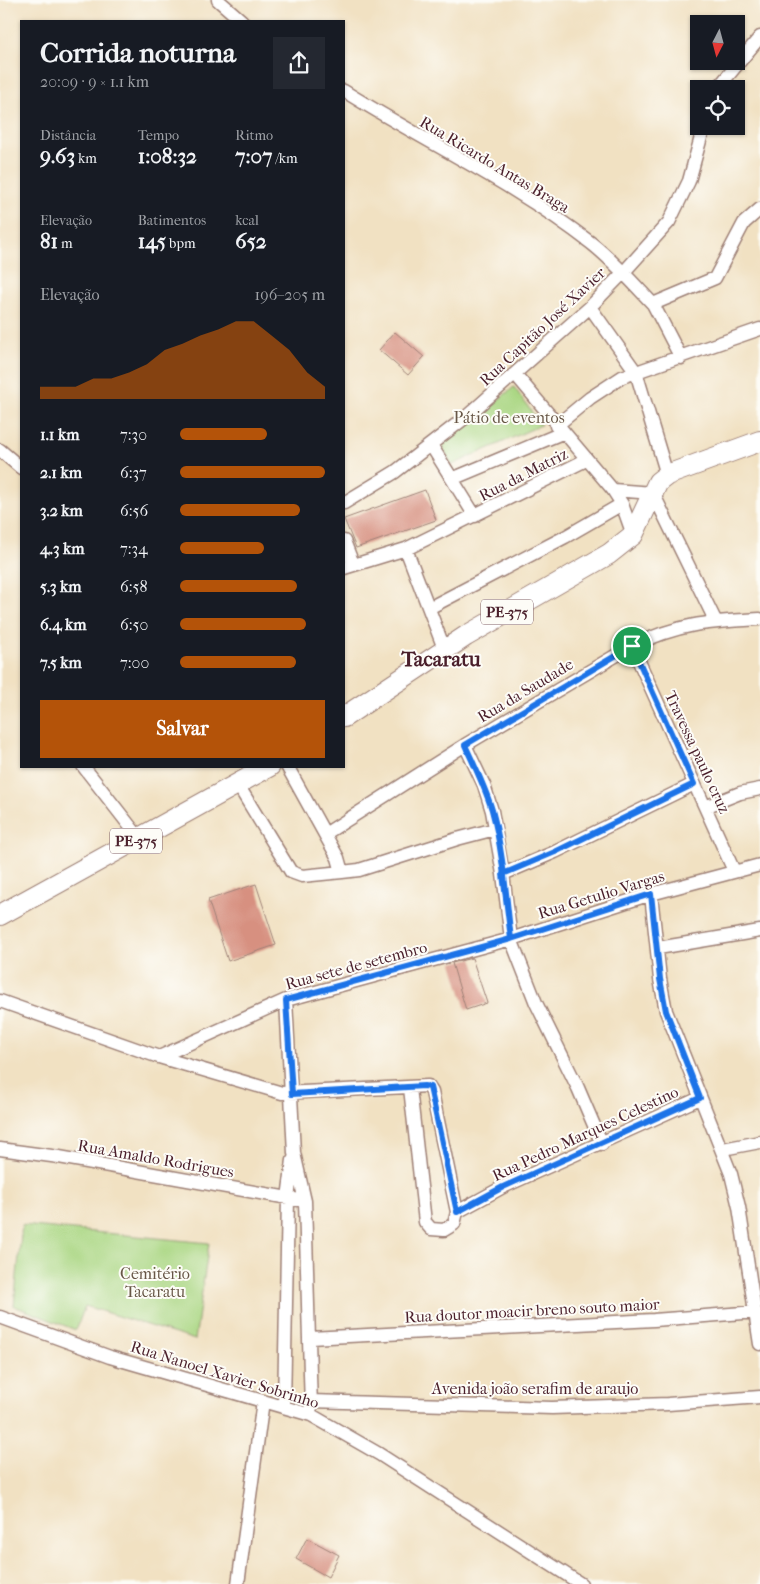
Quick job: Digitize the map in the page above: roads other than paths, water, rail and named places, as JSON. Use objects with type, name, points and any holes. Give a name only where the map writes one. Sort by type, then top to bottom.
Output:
[{"type":"main road","points":[[667,475],[760,441]]},
{"type":"main road","name":"PE-375","points":[[345,716],[466,636],[595,562],[633,535],[658,482],[667,475]]},
{"type":"main road","name":"PE-375","points":[[0,914],[140,839],[266,768]]},
{"type":"street","points":[[218,0],[241,20]]},
{"type":"street","points":[[724,80],[760,37]]},
{"type":"street","name":"Rua Ricardo Antas Braga","points":[[345,92],[529,199],[591,243],[624,272],[653,304],[681,358]]},
{"type":"street","name":"Rua Capitão José Xavier","points":[[345,502],[396,472],[431,445],[590,307],[624,272],[669,222],[689,181],[702,135]]},
{"type":"street","points":[[653,304],[715,278],[744,223],[760,209]]},
{"type":"street","points":[[590,307],[636,372],[667,475]]},
{"type":"street","points":[[452,479],[559,429],[607,386],[636,372],[681,358],[760,329]]},
{"type":"street","points":[[515,374],[559,429],[613,490],[622,504],[633,535]]},
{"type":"street","name":"Rua da Matriz","points":[[431,445],[475,516]]},
{"type":"street","points":[[0,450],[20,467]]},
{"type":"street","name":"Rua da Matriz","points":[[345,547],[349,566],[406,549],[586,460]]},
{"type":"street","points":[[613,490],[653,493],[715,620]]},
{"type":"street","points":[[429,608],[565,537],[622,504]]},
{"type":"street","points":[[406,549],[445,651]]},
{"type":"street","name":"Rua da Saudade","points":[[325,834],[465,745],[632,646],[673,629],[715,620],[760,619]]},
{"type":"street","name":"Travessa paulo cruz","points":[[632,646],[734,871]]},
{"type":"street","points":[[465,745],[484,785],[495,829],[511,939],[536,1002],[578,1088],[602,1144]]},
{"type":"street","points":[[84,768],[140,839]]},
{"type":"street","points":[[288,768],[338,858],[342,872]]},
{"type":"street","points":[[238,784],[291,872],[302,876],[359,870],[495,829]]},
{"type":"street","points":[[503,874],[555,852],[694,784]]},
{"type":"street","points":[[705,806],[740,793],[760,789]]},
{"type":"street","name":"Rua Getulio Vargas","points":[[511,939],[651,894],[760,865]]},
{"type":"street","points":[[651,894],[660,979],[666,1011],[700,1098],[723,1149],[739,1207],[760,1344]]},
{"type":"street","points":[[658,948],[760,931]]},
{"type":"street","name":"Rua sete de setembro","points":[[159,1057],[286,1000],[511,939]]},
{"type":"street","points":[[284,1407],[288,1198],[294,1153],[286,1000]]},
{"type":"street","points":[[0,1001],[159,1057],[269,1090],[292,1094],[414,1087],[430,1087],[457,1212],[454,1224],[449,1228],[431,1229],[424,1222],[414,1087]]},
{"type":"street","name":"Rua Pedro Marques Celestino","points":[[457,1212],[503,1187],[602,1144],[700,1098]]},
{"type":"street","points":[[723,1149],[760,1142]]},
{"type":"street","name":"Rua Amaldo Rodrigues","points":[[0,1148],[305,1201]]},
{"type":"street","points":[[294,1153],[305,1201],[311,1415]]},
{"type":"street","points":[[286,1302],[308,1303]]},
{"type":"street","name":"Rua doutor moacir breno souto maior","points":[[310,1338],[654,1320],[756,1312]]},
{"type":"street","name":"Rua Nanoel Xavier Sobrinho","points":[[0,1317],[118,1359],[311,1415],[379,1454],[581,1584]]},
{"type":"street","name":"Avenida joão serafim de araujo","points":[[310,1401],[552,1408],[668,1404],[760,1397]]},
{"type":"street","points":[[238,1584],[263,1401]]},
{"type":"district","name":"Tacaratu","points":[[441,659]]},
{"type":"park label","name":"Pátio de eventos","points":[[509,417]]},
{"type":"park label","name":"Cemitério Tacaratu","points":[[155,1282]]}]
